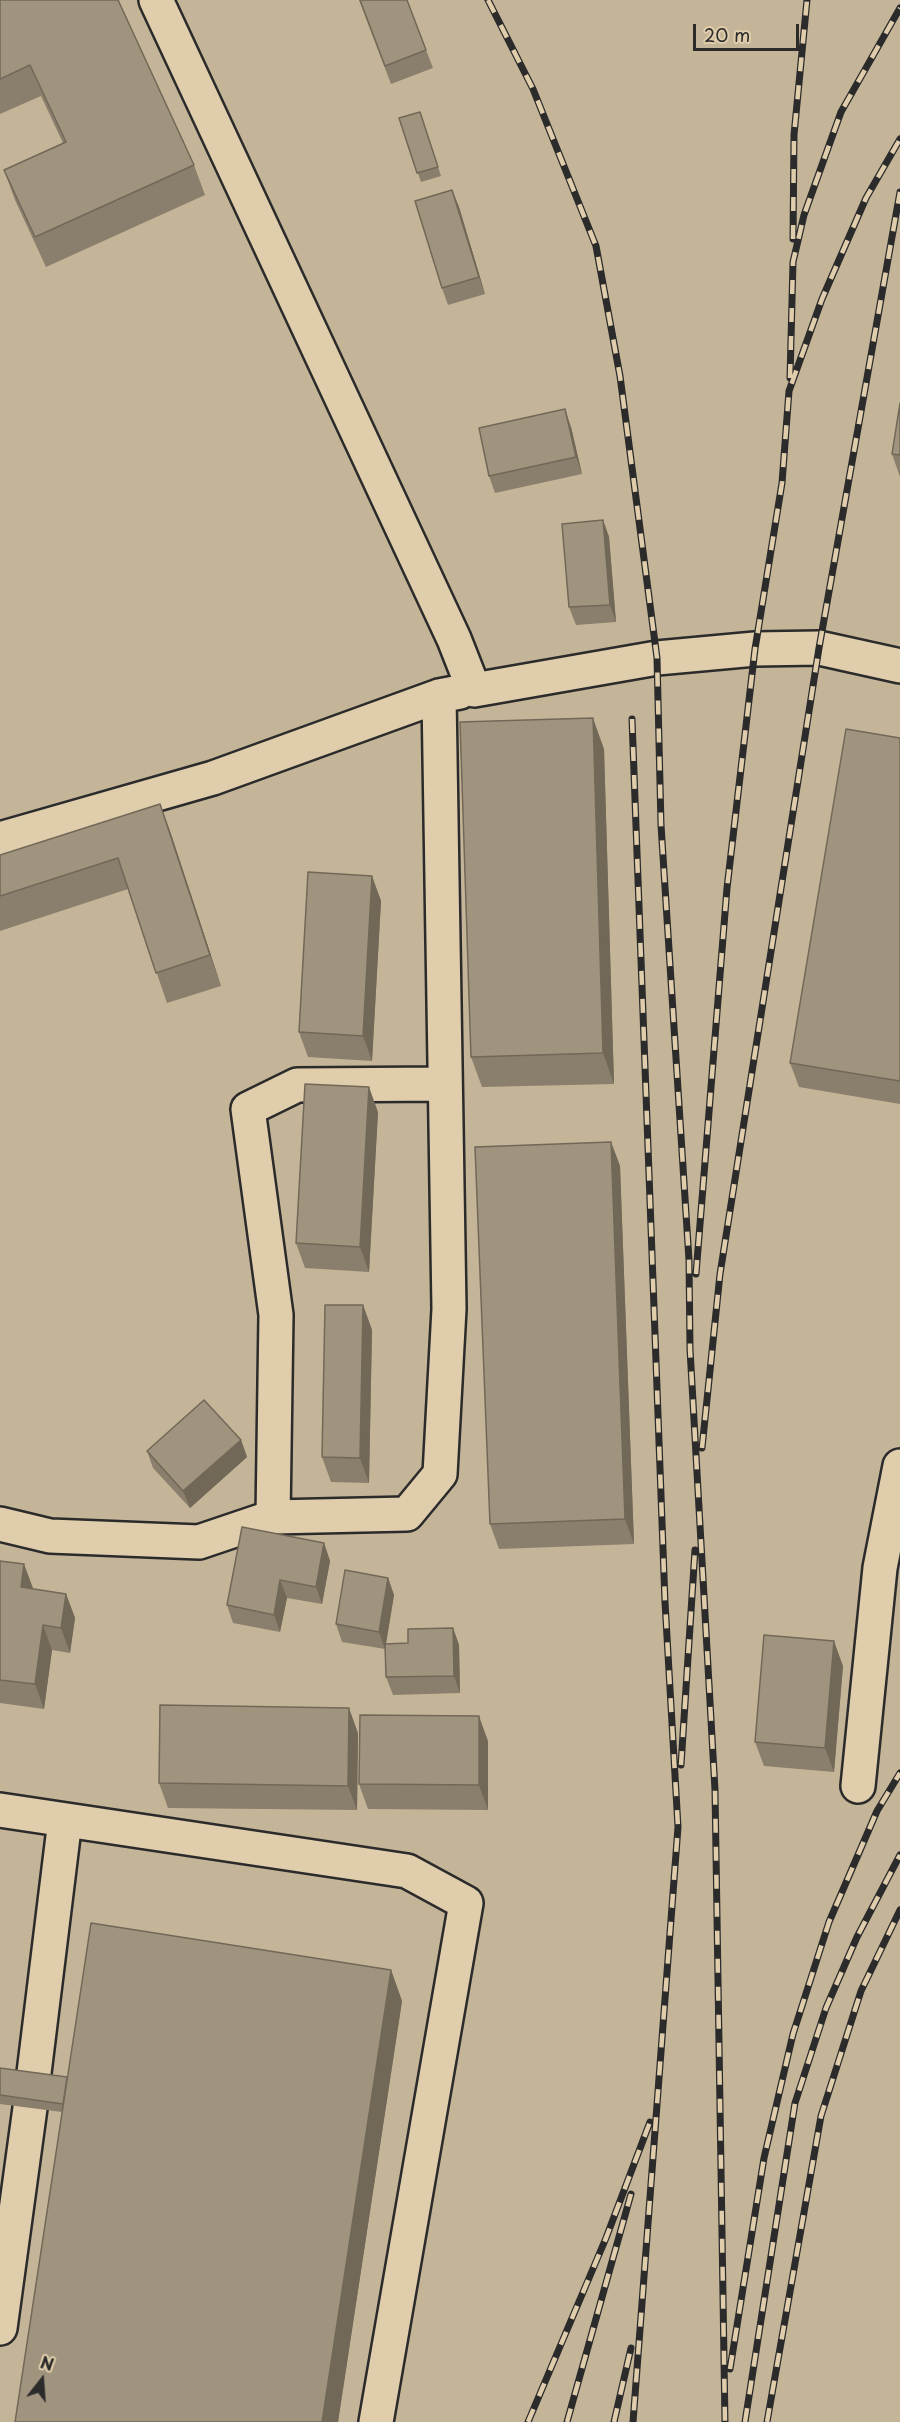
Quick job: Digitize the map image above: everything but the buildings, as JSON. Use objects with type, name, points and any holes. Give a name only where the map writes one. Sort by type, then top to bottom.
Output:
[{"type":"lane","points":[[156,0],[454,639],[474,690]]},
{"type":"lane","points":[[0,838],[213,778],[439,696],[657,658],[755,649],[819,648],[900,666]]},
{"type":"lane","points":[[0,1524],[50,1536],[199,1542],[273,1517],[407,1514],[440,1474],[449,1309],[439,696]]},
{"type":"lane","points":[[273,1517],[276,1315],[248,1109],[297,1085],[445,1084]]},
{"type":"lane","points":[[858,1786],[880,1568],[900,1466]]},
{"type":"lane","points":[[0,1810],[407,1871],[466,1903],[376,2422]]},
{"type":"lane","points":[[0,2328],[32,2095],[65,1820]]},
{"type":"shaded area","points":[[0,0],[900,0],[900,2422],[0,2422]]},
{"type":"railway","points":[[488,0],[533,89],[596,246],[620,376],[657,658],[661,825],[689,1260],[690,1349],[715,1790],[725,2422]]},
{"type":"railway","points":[[793,239],[794,135],[807,0]]},
{"type":"railway","points":[[790,378],[793,262],[804,215],[841,112],[900,8]]},
{"type":"railway","points":[[696,1274],[727,888],[755,649],[782,483],[789,391],[822,299],[866,198],[900,139]]},
{"type":"railway","points":[[702,1448],[720,1274],[819,648],[900,192]]},
{"type":"railway","points":[[632,719],[665,1602],[678,1827],[633,2422]]},
{"type":"railway","points":[[681,1765],[695,1550]]},
{"type":"railway","points":[[730,2369],[764,2158],[793,2034],[829,1922],[877,1811],[900,1773]]},
{"type":"railway","points":[[745,2422],[795,2103],[826,2008],[857,1937],[900,1855]]},
{"type":"railway","points":[[767,2422],[821,2116],[861,1991],[900,1910]]},
{"type":"railway","points":[[528,2422],[606,2238],[650,2122]]},
{"type":"railway","points":[[567,2422],[631,2194]]},
{"type":"railway","points":[[614,2422],[631,2348]]}]
